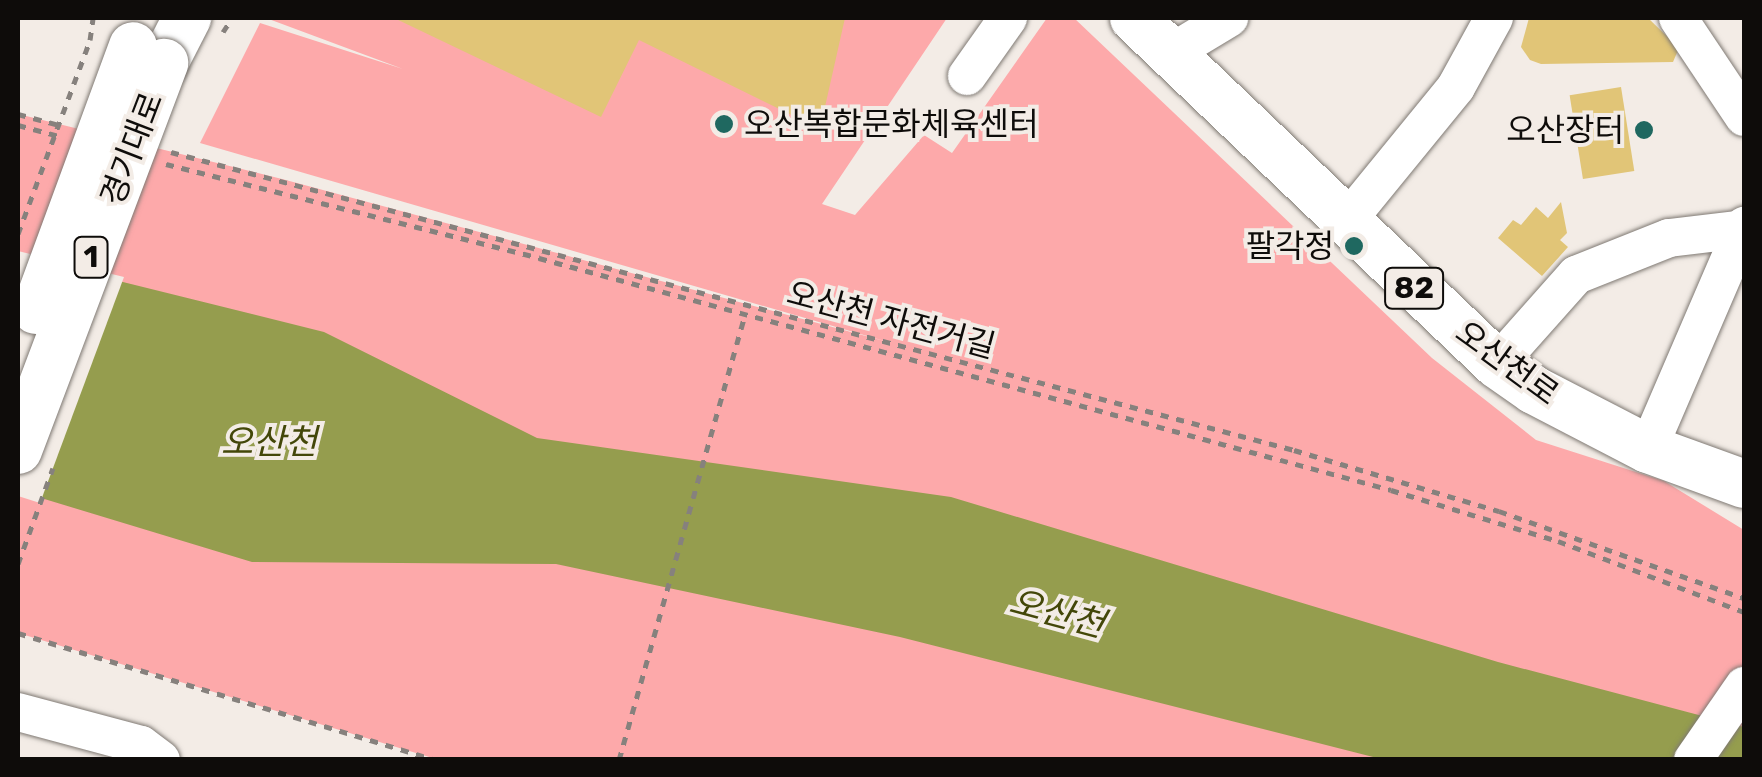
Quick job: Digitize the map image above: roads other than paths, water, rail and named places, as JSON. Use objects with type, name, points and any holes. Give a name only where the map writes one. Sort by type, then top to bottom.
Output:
[{"type":"main road","name":"경기대로","points":[[18,357],[134,42],[186,18]]},
{"type":"main road","name":"오산천로","points":[[1134,18],[1497,364],[1534,390],[1648,449],[1744,484]]},
{"type":"main road","name":"경기대로","points":[[18,450],[134,42]]},
{"type":"street","points":[[967,76],[1008,18]]},
{"type":"street","points":[[1171,53],[1229,18]]},
{"type":"street","points":[[1346,222],[1456,87],[1494,18]]},
{"type":"street","points":[[1678,18],[1744,118]]},
{"type":"street","points":[[1497,364],[1576,274],[1669,238],[1744,228]]},
{"type":"street","points":[[1648,449],[1744,228]]},
{"type":"street","points":[[1693,760],[1744,686]]},
{"type":"street","points":[[18,712],[141,745],[161,760]]},
{"type":"street","points":[[18,739],[106,760]]},
{"type":"water","name":"오산천","points":[[18,256],[324,332],[537,438],[951,497],[1498,662],[1744,727],[1744,759],[1381,759],[900,637],[556,564],[252,562],[18,491]]},
{"type":"place","name":"오산복합문화체육센터","points":[[724,124]]},
{"type":"place","name":"오산장터","points":[[1644,130]]},
{"type":"place","name":"팔각정","points":[[1354,246]]}]
